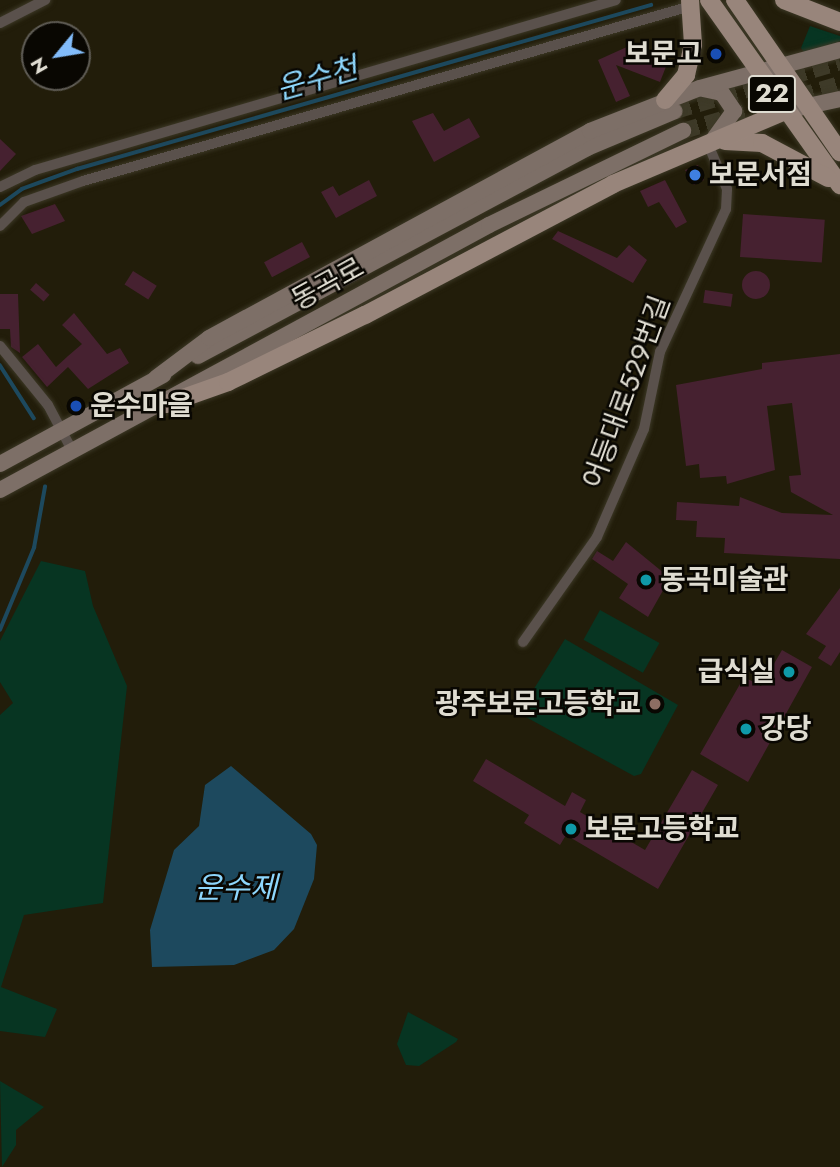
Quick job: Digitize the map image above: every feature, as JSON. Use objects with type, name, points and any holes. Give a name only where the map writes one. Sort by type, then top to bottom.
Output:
[{"type":"main road","name":"22","points":[[709,0],[756,71],[840,186]]},
{"type":"main road","name":"22","points":[[735,0],[840,152]]},
{"type":"main road","points":[[784,0],[840,22]]},
{"type":"main road","points":[[670,106],[686,75],[694,44],[690,3]]},
{"type":"main road","points":[[0,464],[156,378],[209,338],[590,131],[670,106],[699,88],[840,50]]},
{"type":"main road","points":[[699,88],[722,93],[734,111],[708,144]]},
{"type":"main road","points":[[166,404],[241,376],[613,184],[785,111],[840,99]]},
{"type":"main road","name":"동곡로","points":[[0,489],[166,404],[489,225],[684,131]]},
{"type":"main road","points":[[708,144],[762,143],[840,186]]},
{"type":"street","points":[[0,23],[46,0]]},
{"type":"street","points":[[0,187],[48,166],[616,0]]},
{"type":"street","points":[[0,226],[24,202],[83,181],[690,3]]},
{"type":"street","name":"어등대로529번길","points":[[523,642],[597,537],[644,429],[660,352],[726,209],[727,189],[708,144]]},
{"type":"street","points":[[0,345],[62,431],[73,452]]},
{"type":"green space","points":[[810,26],[840,36],[840,41],[807,56],[801,48]]},
{"type":"green space","points":[[41,561],[85,571],[93,606],[127,686],[103,903],[24,915],[1,987],[57,1009],[45,1037],[0,1031],[0,715],[13,703],[0,682],[0,641]]},
{"type":"green space","points":[[600,610],[659,643],[643,673],[584,640]]},
{"type":"green space","points":[[565,639],[678,705],[641,774],[634,776],[524,716],[522,708]]},
{"type":"green space","points":[[408,1012],[458,1039],[419,1066],[406,1065],[397,1044]]},
{"type":"green space","points":[[0,1081],[44,1107],[16,1130],[16,1145],[2,1167]]},
{"type":"water","name":"운수제","points":[[231,766],[311,834],[317,845],[314,879],[294,929],[274,950],[234,965],[152,967],[150,930],[174,850],[199,826],[205,785]]},
{"type":"building","points":[[629,46],[667,64],[660,82],[616,65],[630,96],[616,102],[598,60]]},
{"type":"building","points":[[433,113],[444,131],[469,118],[480,137],[434,162],[412,121]]},
{"type":"building","points":[[0,139],[16,154],[0,171]]},
{"type":"building","name":"보문서점","points":[[698,165],[704,180],[694,185],[685,170]]},
{"type":"building","points":[[369,180],[377,196],[336,218],[321,192],[333,186],[339,196]]},
{"type":"building","points":[[665,180],[687,222],[676,228],[659,202],[648,207],[640,191]]},
{"type":"building","points":[[55,204],[65,221],[32,234],[21,216]]},
{"type":"building","points":[[743,214],[825,220],[822,263],[740,257]]},
{"type":"building","points":[[558,231],[617,258],[629,245],[647,260],[633,283],[552,239]]},
{"type":"building","points":[[302,242],[310,257],[272,277],[264,262]]},
{"type":"building","points":[[133,271],[157,286],[148,299],[125,285]]},
{"type":"building","points":[[756,271],[766,275],[770,285],[766,295],[756,299],[746,295],[742,285],[746,275]]},
{"type":"building","points":[[36,283],[50,295],[44,302],[30,290]]},
{"type":"building","points":[[705,290],[733,294],[731,307],[703,303]]},
{"type":"building","points":[[0,294],[18,294],[20,353],[11,347],[10,329],[0,329]]},
{"type":"building","points":[[74,313],[107,354],[120,348],[129,363],[88,389],[68,367],[47,387],[22,357],[38,344],[56,367],[82,344],[62,325]]},
{"type":"building","points":[[840,354],[840,559],[724,553],[725,538],[696,537],[697,521],[676,520],[677,502],[739,506],[740,497],[782,513],[833,515],[791,492],[789,476],[801,475],[792,403],[767,406],[775,470],[727,484],[726,476],[700,478],[699,464],[686,466],[676,385],[762,369],[762,363]]},
{"type":"building","name":"동곡미술관","points":[[626,542],[670,578],[648,617],[619,598],[628,584],[592,559],[597,551],[613,561]]},
{"type":"building","points":[[840,588],[840,652],[831,666],[818,658],[826,646],[806,634]]},
{"type":"building","name":"강당","points":[[782,650],[812,667],[748,782],[700,754],[744,677],[761,686]]},
{"type":"building","name":"보문고등학교","points":[[486,759],[565,806],[572,792],[586,800],[580,812],[645,850],[692,770],[718,785],[658,889],[566,835],[560,845],[524,823],[529,815],[473,781]]},
{"type":"waterway","name":"운수천","points":[[0,205],[22,189],[77,169],[651,5]]},
{"type":"waterway","name":"운수천","points":[[0,365],[34,418]]},
{"type":"waterway","points":[[0,630],[34,548],[45,487]]},
{"type":"tunnel","points":[[675,111],[840,62]]},
{"type":"tunnel","points":[[683,131],[840,84]]},
{"type":"place","name":"보문고","points":[[716,54]]},
{"type":"place","name":"보문서점","points":[[695,175]]},
{"type":"place","name":"운수마을","points":[[76,406]]},
{"type":"place","name":"동곡미술관","points":[[646,580]]},
{"type":"place","name":"급식실","points":[[789,672]]},
{"type":"place","name":"광주보문고등학교","points":[[655,704]]},
{"type":"place","name":"강당","points":[[746,729]]},
{"type":"place","name":"보문고등학교","points":[[571,829]]}]
